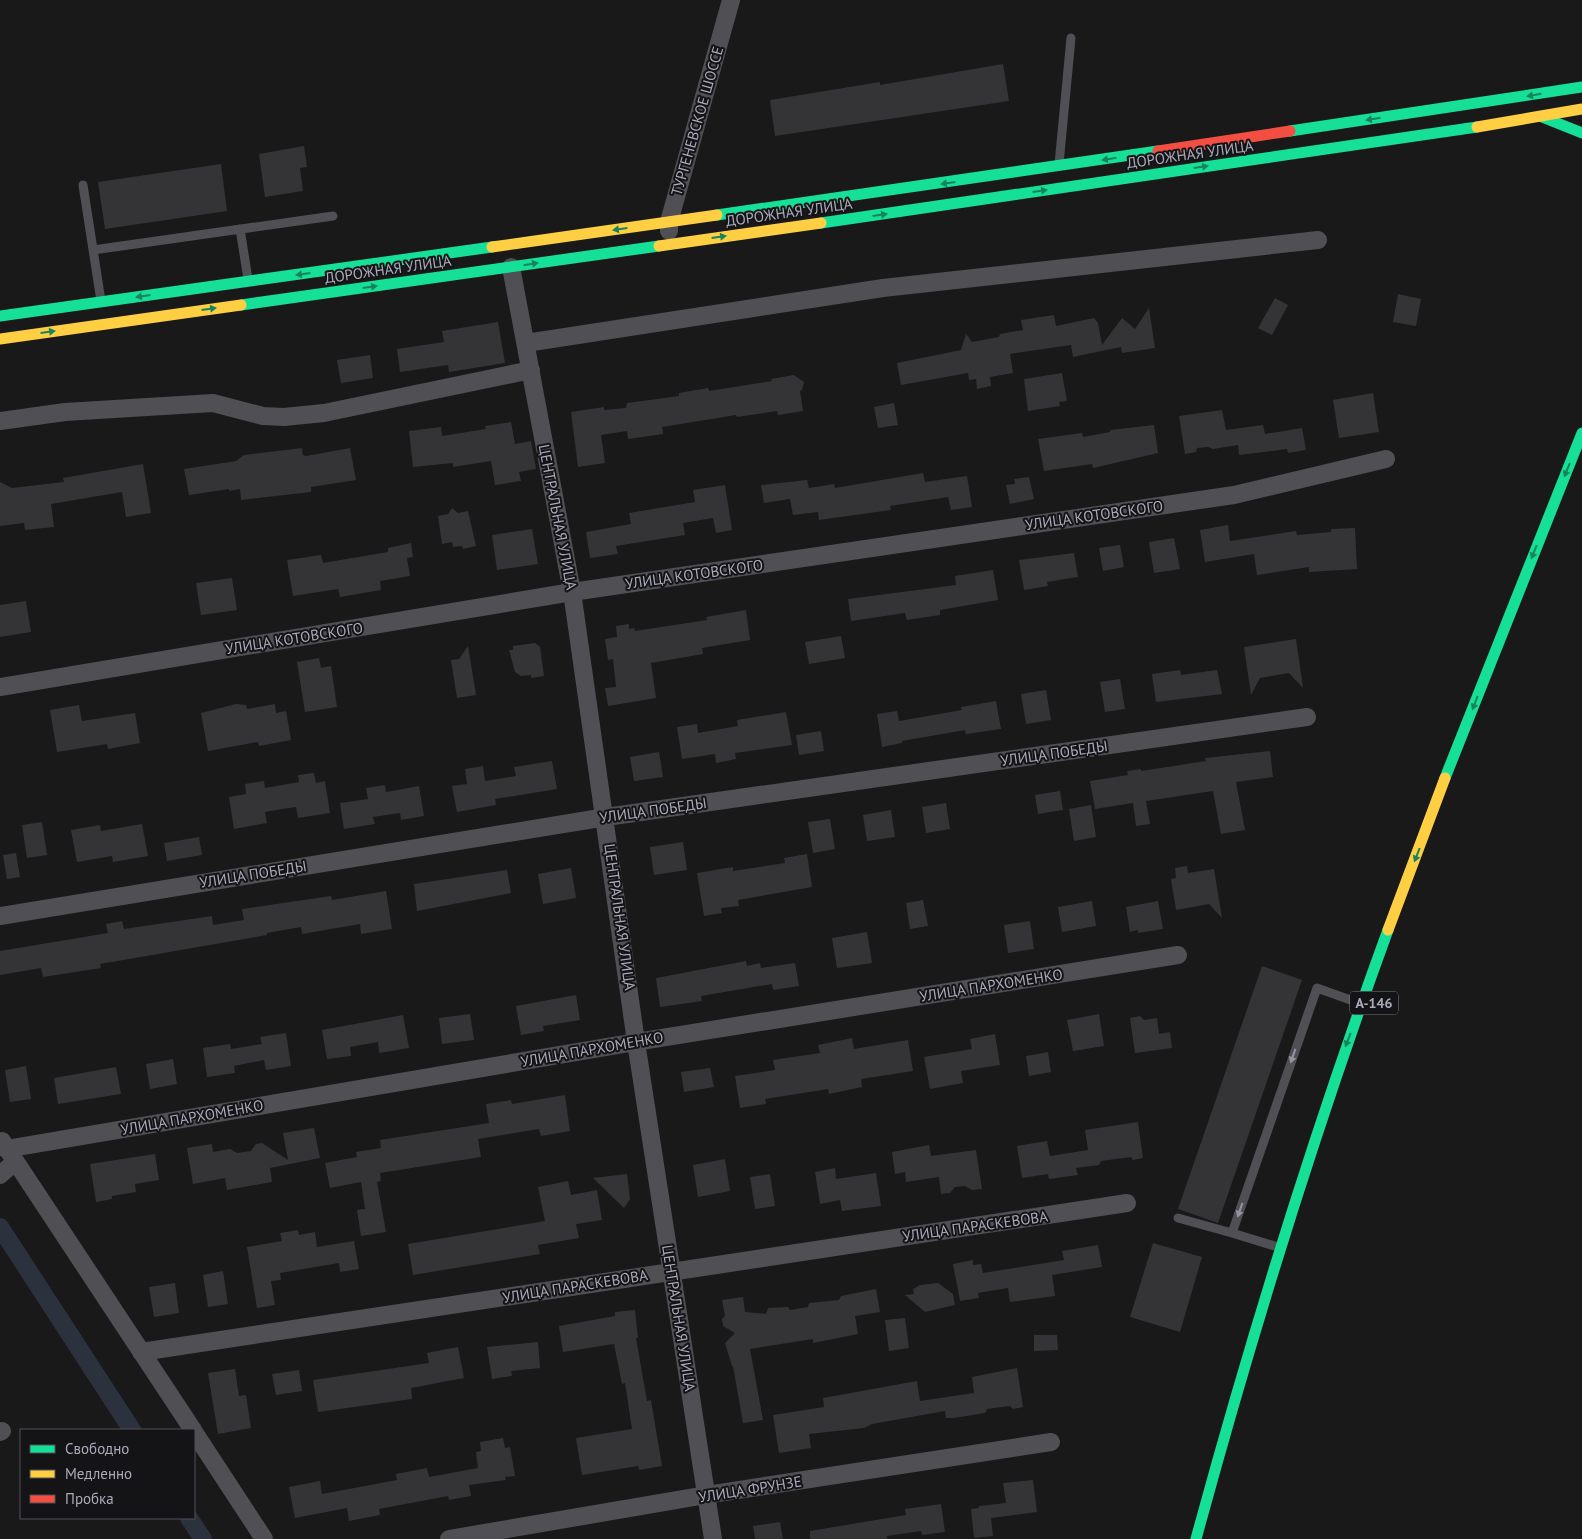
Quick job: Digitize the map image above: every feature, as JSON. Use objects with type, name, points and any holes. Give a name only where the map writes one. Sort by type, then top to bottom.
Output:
[{"type":"main road","name":"ДОРОЖНАЯ УЛИЦА","points":[[0,316],[1058,167],[1582,87]]},
{"type":"main road","name":"ДОРОЖНАЯ УЛИЦА","points":[[0,339],[670,243],[887,214],[1542,117],[1582,109]]},
{"type":"main road","points":[[1542,117],[1582,133]]},
{"type":"main road","name":"А-146","points":[[1196,1539],[1228,1414],[1336,1073],[1484,677],[1582,433]]},
{"type":"main road","points":[[1408,911],[1494,680],[1518,626]]},
{"type":"main road","name":"А-146","points":[[1208,1539],[1240,1416],[1343,1087],[1401,930]]},
{"type":"street","name":"ТУРГЕНЕВСКОЕ ШОССЕ","points":[[670,243],[669,222],[731,0]]},
{"type":"street","points":[[526,343],[883,288],[1318,240]]},
{"type":"street","name":"ЦЕНТРАЛЬНАЯ УЛИЦА","points":[[511,267],[572,592],[606,817],[636,1042],[713,1539]]},
{"type":"street","points":[[0,421],[65,412],[213,403],[263,416],[324,413],[531,370]]},
{"type":"street","name":"УЛИЦА КОТОВСКОГО","points":[[0,687],[572,592],[1234,495],[1386,459]]},
{"type":"street","name":"УЛИЦА ПОБЕДЫ","points":[[0,916],[606,817],[1308,718]]},
{"type":"street","name":"УЛИЦА ПАРХОМЕНКО","points":[[7,1150],[636,1042],[1178,955]]},
{"type":"street","points":[[0,1175],[7,1150]]},
{"type":"street","points":[[7,1150],[192,1429]]},
{"type":"street","name":"УЛИЦА ПАРАСКЕВОВА","points":[[141,1352],[1127,1203]]},
{"type":"street","points":[[195,1434],[264,1539]]},
{"type":"street","name":"УЛИЦА ФРУНЗЕ","points":[[449,1539],[706,1495],[1051,1442]]},
{"type":"lane","points":[[1058,167],[1071,38]]},
{"type":"lane","points":[[83,186],[101,302]]},
{"type":"lane","points":[[93,250],[333,216]]},
{"type":"lane","points":[[240,229],[248,282]]},
{"type":"lane","points":[[1232,1234],[1317,988],[1362,1004]]},
{"type":"lane","points":[[1178,1218],[1280,1248]]},
{"type":"building","points":[[1003,64],[1009,101],[775,136],[770,100],[880,82],[880,85]]},
{"type":"building","points":[[304,146],[307,167],[300,168],[303,191],[265,197],[259,154]]},
{"type":"building","points":[[221,164],[227,211],[105,229],[98,182]]},
{"type":"building","points":[[1398,294],[1421,299],[1416,326],[1393,322]]},
{"type":"building","points":[[1275,298],[1288,305],[1272,335],[1258,328]]},
{"type":"building","points":[[1149,308],[1155,348],[1122,353],[1121,347],[1073,357],[1071,345],[1010,354],[1013,373],[990,377],[991,386],[977,389],[976,379],[969,380],[968,373],[901,385],[897,363],[961,350],[966,334],[972,342],[1023,330],[1021,320],[1054,315],[1056,326],[1094,318],[1098,323],[1102,345],[1122,318],[1135,329]]},
{"type":"building","points":[[498,322],[505,363],[449,372],[448,365],[400,372],[397,349],[444,342],[442,331]]},
{"type":"building","points":[[370,355],[373,378],[341,383],[337,360]]},
{"type":"building","points":[[1062,373],[1067,401],[1059,402],[1060,406],[1028,411],[1024,379]]},
{"type":"building","points":[[794,375],[804,382],[800,391],[803,411],[778,415],[777,411],[737,417],[736,415],[662,427],[663,434],[628,439],[627,431],[601,435],[605,463],[578,467],[571,412],[604,407],[604,410],[626,408],[627,403],[679,396],[679,393],[708,388],[709,391],[772,381],[771,379]]},
{"type":"building","points":[[1373,393],[1379,432],[1339,438],[1333,400]]},
{"type":"building","points":[[894,403],[898,425],[878,428],[874,407]]},
{"type":"building","points":[[1222,410],[1226,430],[1263,425],[1265,434],[1302,428],[1306,450],[1288,453],[1287,449],[1239,455],[1238,445],[1213,449],[1208,447],[1197,448],[1196,452],[1185,454],[1179,416]]},
{"type":"building","points":[[511,422],[515,444],[531,441],[536,469],[519,472],[521,481],[495,485],[491,461],[453,467],[453,463],[413,467],[409,431],[441,427],[442,436],[486,429],[485,426]]},
{"type":"building","points":[[1154,425],[1158,453],[1093,468],[1092,464],[1044,471],[1038,439],[1082,433],[1083,437],[1110,432],[1110,430]]},
{"type":"building","points":[[302,448],[303,455],[306,456],[350,448],[356,480],[311,487],[311,492],[241,500],[240,489],[189,495],[184,469],[236,461],[244,455]]},
{"type":"building","points":[[143,464],[151,513],[126,517],[122,492],[51,504],[54,527],[25,530],[24,523],[0,526],[0,482],[12,488],[64,482],[63,478]]},
{"type":"building","points":[[923,473],[925,482],[967,476],[972,507],[951,510],[948,497],[890,506],[891,510],[819,520],[818,512],[793,515],[790,499],[764,503],[761,485],[807,480],[809,488],[834,484],[835,488]]},
{"type":"building","points":[[1029,477],[1034,499],[1010,504],[1006,485],[1015,484],[1014,479]]},
{"type":"building","points":[[725,485],[732,530],[716,533],[713,518],[683,523],[685,535],[616,546],[618,554],[590,558],[586,532],[631,524],[629,513],[695,502],[693,490]]},
{"type":"building","points":[[452,508],[458,513],[468,511],[476,546],[463,549],[462,546],[453,547],[452,542],[442,544],[438,516],[448,514]]},
{"type":"building","points":[[1228,525],[1230,541],[1296,531],[1297,535],[1331,532],[1331,529],[1355,528],[1357,569],[1309,572],[1309,567],[1257,575],[1254,554],[1205,562],[1200,530]]},
{"type":"building","points":[[532,529],[538,564],[497,570],[492,535]]},
{"type":"building","points":[[1174,538],[1180,569],[1154,573],[1149,542]]},
{"type":"building","points":[[411,543],[413,557],[407,558],[410,576],[380,581],[381,590],[340,597],[338,589],[293,596],[287,560],[321,555],[323,563],[388,552],[388,548]]},
{"type":"building","points":[[1120,545],[1124,567],[1103,571],[1099,548]]},
{"type":"building","points":[[1074,553],[1078,577],[1047,582],[1048,586],[1024,590],[1019,560]]},
{"type":"building","points":[[993,570],[998,600],[940,610],[940,615],[907,620],[905,613],[851,621],[848,599],[956,585],[955,576]]},
{"type":"building","points":[[232,578],[237,610],[201,615],[196,583]]},
{"type":"building","points":[[26,601],[31,632],[0,637],[0,605]]},
{"type":"building","points":[[746,610],[750,640],[702,648],[703,654],[651,663],[656,698],[608,706],[605,688],[616,687],[613,659],[608,660],[605,639],[617,637],[616,626],[629,624],[629,629],[634,628],[635,631],[707,620],[706,617]]},
{"type":"building","points":[[841,636],[845,658],[809,664],[805,642]]},
{"type":"building","points":[[1296,639],[1303,688],[1289,673],[1260,678],[1251,695],[1244,647]]},
{"type":"building","points":[[535,643],[540,647],[544,676],[531,678],[531,675],[521,676],[515,672],[509,650],[513,650],[513,646]]},
{"type":"building","points":[[468,646],[476,695],[457,698],[451,660],[459,659]]},
{"type":"building","points":[[319,658],[321,668],[331,666],[337,707],[305,712],[297,662]]},
{"type":"building","points":[[1180,670],[1181,675],[1217,670],[1222,694],[1156,702],[1152,674]]},
{"type":"building","points":[[1120,679],[1125,709],[1105,712],[1100,682]]},
{"type":"building","points":[[1046,690],[1051,720],[1026,724],[1021,694]]},
{"type":"building","points":[[996,701],[1001,729],[966,734],[965,730],[902,741],[902,743],[882,747],[877,714],[897,711],[899,721],[962,710],[961,707]]},
{"type":"building","points":[[236,704],[246,705],[247,709],[275,704],[276,713],[286,711],[291,740],[259,746],[258,742],[208,751],[201,713]]},
{"type":"building","points":[[79,705],[82,721],[135,713],[140,743],[108,749],[107,744],[57,752],[50,710]]},
{"type":"building","points":[[786,712],[792,745],[735,753],[736,759],[716,763],[715,754],[682,759],[677,727],[697,724],[698,733],[738,726],[737,720]]},
{"type":"building","points":[[821,731],[824,751],[799,755],[796,735]]},
{"type":"building","points":[[1270,751],[1273,777],[1236,782],[1245,830],[1221,834],[1213,791],[1146,801],[1150,824],[1136,826],[1133,803],[1095,809],[1090,781],[1128,775],[1127,771],[1141,769],[1141,771],[1206,761],[1205,758]]},
{"type":"building","points":[[659,752],[663,777],[634,781],[630,757]]},
{"type":"building","points":[[552,761],[557,789],[495,799],[496,805],[457,812],[452,786],[467,784],[465,769],[483,766],[485,781],[516,776],[514,767]]},
{"type":"building","points":[[314,773],[316,783],[325,781],[330,813],[298,818],[296,807],[282,809],[265,812],[267,823],[234,829],[229,797],[246,794],[245,784],[264,781],[265,788],[299,782],[298,775]]},
{"type":"building","points":[[385,785],[386,792],[419,786],[424,816],[401,820],[400,813],[373,817],[375,824],[344,829],[340,803],[368,799],[366,788]]},
{"type":"building","points":[[1060,791],[1063,810],[1038,814],[1035,795]]},
{"type":"building","points":[[946,803],[950,829],[926,833],[922,807]]},
{"type":"building","points":[[1091,805],[1096,837],[1074,841],[1069,809]]},
{"type":"building","points":[[891,810],[895,837],[867,841],[863,815]]},
{"type":"building","points":[[830,819],[835,849],[813,853],[808,822]]},
{"type":"building","points":[[42,822],[47,855],[27,858],[22,825]]},
{"type":"building","points":[[142,824],[148,856],[113,862],[112,856],[77,862],[71,830],[100,825],[101,831]]},
{"type":"building","points":[[199,837],[202,855],[167,861],[164,843]]},
{"type":"building","points":[[683,842],[687,870],[654,875],[650,847]]},
{"type":"building","points":[[16,853],[20,877],[7,879],[3,855]]},
{"type":"building","points":[[807,854],[812,887],[738,900],[739,906],[721,908],[722,913],[704,916],[697,873],[733,867],[733,871],[785,863],[784,858]]},
{"type":"building","points":[[1187,866],[1188,873],[1214,869],[1222,918],[1209,904],[1176,910],[1171,879],[1176,878],[1175,868]]},
{"type":"building","points":[[571,868],[576,898],[543,904],[538,874]]},
{"type":"building","points":[[507,870],[511,893],[417,911],[414,884]]},
{"type":"building","points":[[386,891],[392,929],[361,934],[360,924],[302,934],[301,927],[267,933],[267,935],[100,964],[101,968],[43,977],[41,968],[0,975],[0,951],[108,933],[106,924],[122,921],[124,929],[212,916],[213,925],[244,920],[242,909],[331,896],[332,900]]},
{"type":"building","points":[[923,900],[928,926],[910,929],[906,903]]},
{"type":"building","points":[[1092,901],[1096,926],[1062,932],[1058,907]]},
{"type":"building","points":[[1158,901],[1163,929],[1138,933],[1138,930],[1130,932],[1126,907]]},
{"type":"building","points":[[1030,921],[1034,949],[1008,953],[1004,925]]},
{"type":"building","points":[[867,932],[872,963],[837,968],[832,938]]},
{"type":"building","points":[[746,961],[747,966],[760,963],[761,968],[795,963],[799,986],[773,990],[772,984],[701,996],[702,1001],[660,1007],[656,978]]},
{"type":"building","points":[[1262,966],[1302,980],[1218,1223],[1178,1209]]},
{"type":"building","points":[[576,995],[580,1020],[543,1026],[544,1031],[521,1035],[516,1006]]},
{"type":"building","points":[[470,1014],[474,1040],[442,1044],[439,1018]]},
{"type":"building","points":[[1099,1014],[1104,1046],[1073,1051],[1067,1020]]},
{"type":"building","points":[[403,1015],[409,1048],[379,1053],[378,1042],[350,1047],[351,1056],[327,1059],[322,1030]]},
{"type":"building","points":[[1140,1016],[1144,1020],[1157,1018],[1159,1034],[1170,1032],[1172,1048],[1135,1053],[1130,1018]]},
{"type":"building","points":[[286,1033],[291,1066],[266,1070],[264,1060],[234,1066],[235,1073],[207,1077],[203,1048],[230,1044],[231,1049],[262,1044],[260,1037]]},
{"type":"building","points":[[995,1034],[1000,1065],[961,1071],[963,1083],[930,1089],[924,1057],[972,1049],[970,1039]]},
{"type":"building","points":[[852,1038],[854,1049],[908,1040],[913,1071],[861,1079],[862,1087],[829,1094],[828,1089],[765,1099],[766,1104],[740,1108],[735,1076],[775,1070],[773,1060],[820,1053],[818,1045]]},
{"type":"building","points":[[1048,1052],[1051,1072],[1029,1076],[1026,1056]]},
{"type":"building","points":[[173,1059],[177,1084],[150,1089],[146,1064]]},
{"type":"building","points":[[26,1066],[31,1099],[10,1102],[5,1070]]},
{"type":"building","points":[[116,1067],[121,1094],[58,1104],[54,1078]]},
{"type":"building","points":[[710,1068],[714,1087],[684,1092],[681,1072]]},
{"type":"building","points":[[565,1095],[570,1131],[541,1136],[539,1129],[478,1139],[481,1157],[380,1173],[381,1181],[377,1182],[386,1232],[361,1236],[357,1210],[365,1209],[361,1182],[330,1188],[325,1163],[357,1157],[356,1152],[381,1148],[380,1140],[489,1123],[486,1104],[511,1100],[512,1104]]},
{"type":"building","points":[[1138,1122],[1143,1158],[1133,1160],[1131,1157],[1101,1161],[1099,1165],[1076,1168],[1078,1175],[1049,1179],[1048,1174],[1022,1178],[1017,1146],[1047,1141],[1050,1156],[1088,1150],[1085,1130]]},
{"type":"building","points":[[314,1128],[320,1158],[270,1168],[272,1182],[227,1190],[225,1178],[193,1184],[187,1148],[212,1144],[213,1152],[230,1149],[237,1153],[251,1151],[256,1144],[262,1143],[288,1160],[283,1133]]},
{"type":"building","points":[[929,1145],[931,1156],[976,1150],[982,1189],[972,1190],[965,1186],[955,1187],[950,1193],[941,1194],[939,1177],[906,1182],[905,1172],[895,1174],[892,1152]]},
{"type":"building","points":[[155,1154],[159,1180],[135,1184],[136,1192],[112,1196],[112,1199],[96,1202],[90,1164]]},
{"type":"building","points":[[725,1159],[730,1191],[698,1197],[693,1165]]},
{"type":"building","points":[[835,1168],[836,1179],[876,1173],[881,1206],[842,1211],[840,1200],[820,1204],[815,1172]]},
{"type":"building","points":[[627,1174],[630,1199],[624,1208],[593,1178]]},
{"type":"building","points":[[770,1174],[775,1206],[755,1209],[750,1177]]},
{"type":"building","points":[[568,1181],[571,1195],[597,1190],[602,1220],[576,1224],[579,1238],[538,1245],[540,1254],[413,1275],[408,1244],[545,1221],[538,1187]]},
{"type":"building","points":[[298,1230],[299,1235],[315,1232],[317,1247],[354,1241],[359,1269],[340,1272],[339,1263],[280,1273],[281,1280],[271,1281],[275,1305],[257,1308],[247,1247],[282,1241],[280,1233]]},
{"type":"building","points":[[1153,1243],[1202,1257],[1180,1332],[1130,1317]]},
{"type":"building","points":[[1098,1245],[1102,1267],[1052,1275],[1055,1296],[1010,1302],[1008,1288],[978,1293],[979,1298],[960,1301],[953,1264],[973,1260],[973,1265],[981,1264],[983,1273],[1064,1260],[1062,1251]]},
{"type":"building","points":[[223,1271],[228,1304],[208,1307],[203,1275]]},
{"type":"building","points":[[175,1283],[179,1313],[154,1317],[149,1287]]},
{"type":"building","points":[[938,1283],[953,1294],[955,1305],[925,1312],[905,1295],[914,1294],[913,1289],[920,1285]]},
{"type":"building","points":[[876,1289],[880,1312],[855,1316],[858,1334],[813,1343],[813,1339],[750,1349],[763,1420],[743,1423],[733,1366],[725,1343],[735,1333],[723,1326],[722,1319],[725,1316],[722,1300],[743,1297],[745,1312],[766,1314],[768,1308],[788,1307],[790,1310],[808,1307],[809,1303],[839,1300],[841,1296]]},
{"type":"building","points":[[635,1310],[638,1338],[636,1338],[647,1401],[651,1400],[662,1466],[639,1470],[638,1466],[582,1475],[576,1438],[632,1429],[625,1383],[622,1384],[614,1344],[563,1352],[559,1326],[615,1316],[615,1312]]},
{"type":"building","points":[[905,1318],[909,1348],[889,1351],[885,1320]]},
{"type":"building","points":[[1034,1335],[1057,1335],[1058,1350],[1034,1351]]},
{"type":"building","points":[[538,1342],[540,1368],[511,1371],[512,1376],[492,1379],[487,1347]]},
{"type":"building","points":[[458,1347],[464,1378],[411,1388],[412,1399],[318,1412],[313,1380],[429,1363],[427,1353]]},
{"type":"building","points":[[1017,1368],[1023,1407],[1013,1409],[1010,1406],[987,1409],[985,1413],[954,1418],[946,1418],[945,1411],[872,1424],[864,1428],[809,1434],[811,1448],[779,1453],[773,1415],[824,1407],[823,1398],[917,1381],[920,1401],[974,1393],[972,1377]]},
{"type":"building","points":[[235,1369],[239,1396],[246,1395],[251,1428],[218,1434],[208,1373]]},
{"type":"building","points":[[299,1370],[302,1391],[276,1395],[272,1374]]},
{"type":"building","points":[[503,1438],[505,1448],[510,1447],[515,1476],[505,1477],[506,1480],[469,1485],[471,1496],[449,1500],[448,1496],[379,1509],[380,1515],[349,1521],[347,1508],[295,1518],[289,1487],[320,1481],[322,1494],[397,1480],[396,1474],[427,1468],[429,1477],[478,1468],[476,1452],[481,1451],[480,1442]]},
{"type":"building","points":[[1033,1480],[1037,1512],[991,1518],[993,1536],[974,1538],[971,1509],[979,1508],[979,1506],[1006,1503],[1003,1483]]},
{"type":"building","points":[[941,1504],[945,1532],[922,1535],[921,1531],[887,1536],[887,1539],[810,1539],[810,1531],[906,1515],[905,1509]]},
{"type":"building","points":[[780,1522],[783,1539],[755,1539],[753,1526]]},
{"type":"waterway","points":[[0,1227],[131,1429]]},
{"type":"waterway","points":[[190,1519],[203,1539]]},
{"type":"traffic: fast","points":[[1290,131],[1582,87]]},
{"type":"traffic: fast","points":[[1542,117],[1582,133]]},
{"type":"traffic: fast","points":[[821,223],[1477,127]]},
{"type":"traffic: fast","points":[[717,215],[1158,151]]},
{"type":"traffic: fast","points":[[241,305],[659,246]]},
{"type":"traffic: fast","points":[[0,316],[492,247]]},
{"type":"traffic: fast","points":[[1445,778],[1582,433]]},
{"type":"traffic: fast","points":[[1196,1539],[1239,1385],[1286,1232],[1335,1081],[1388,930]]},
{"type":"traffic: slow","points":[[1477,127],[1582,109]]},
{"type":"traffic: slow","points":[[492,247],[717,215]]},
{"type":"traffic: slow","points":[[659,246],[821,223]]},
{"type":"traffic: slow","points":[[0,339],[241,305]]},
{"type":"traffic: slow","points":[[1388,930],[1445,778]]},
{"type":"traffic: jam","points":[[1158,151],[1290,131]]}]
